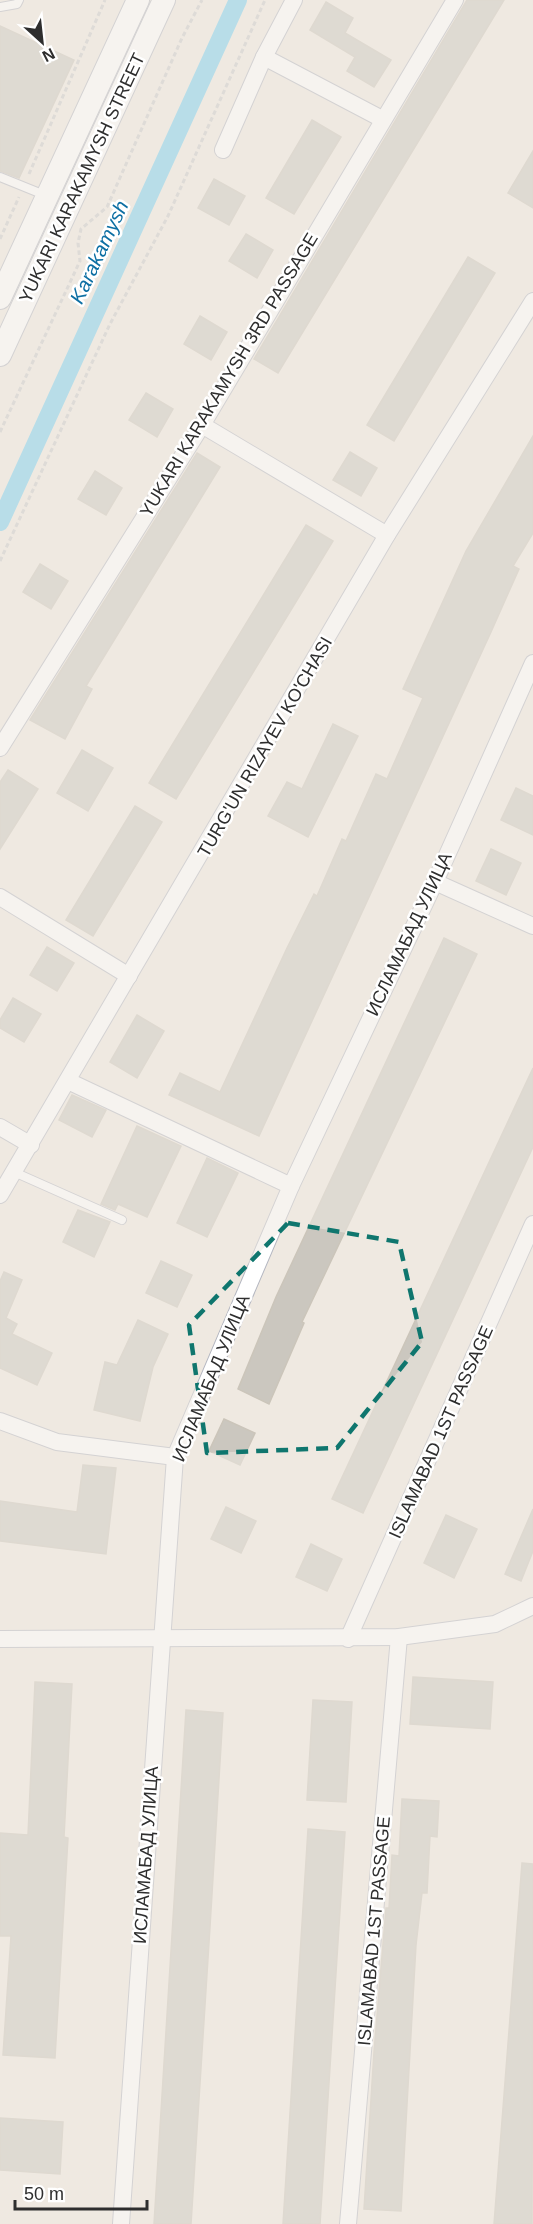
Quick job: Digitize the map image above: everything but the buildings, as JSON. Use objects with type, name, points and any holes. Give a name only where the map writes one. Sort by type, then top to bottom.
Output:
[{"type":"main road","name":"YUKARI KARAKAMYSH STREET","points":[[0,298],[138,0]]},
{"type":"main road","name":"YUKARI KARAKAMYSH STREET","points":[[0,355],[165,0]]},
{"type":"street","points":[[223,150],[264,57],[294,0]]},
{"type":"street","name":"YUKARI KARAKAMYSH 3RD PASSAGE","points":[[0,748],[202,425],[382,119],[455,0]]},
{"type":"street","points":[[264,57],[382,119]]},
{"type":"street","name":"TURG'UN RIZAYEV KO'CHASI","points":[[0,1195],[387,535],[533,301]]},
{"type":"street","points":[[202,425],[387,535]]},
{"type":"street","name":"ИСЛАМАБАД УЛИЦА","points":[[120,2224],[175,1457],[291,1186],[435,882],[533,663]]},
{"type":"street","points":[[435,882],[533,926]]},
{"type":"street","points":[[0,897],[129,976]]},
{"type":"street","points":[[68,1081],[291,1186]]},
{"type":"street","points":[[0,1127],[31,1145]]},
{"type":"street","name":"ISLAMABAD 1ST PASSAGE","points":[[348,1639],[533,1224]]},
{"type":"street","points":[[0,1420],[57,1442],[175,1457]]},
{"type":"street","points":[[0,1639],[399,1637],[495,1624],[533,1606]]},
{"type":"street","points":[[515,1613],[533,1620]]},
{"type":"street","name":"ISLAMABAD 1ST PASSAGE","points":[[348,2224],[399,1637]]},
{"type":"lane","points":[[0,7],[17,4],[19,0]]},
{"type":"lane","points":[[0,177],[47,197]]},
{"type":"lane","points":[[14,1172],[122,1220]]},
{"type":"path","points":[[0,238],[105,0]]},
{"type":"path","points":[[0,432],[80,261],[78,243],[81,230],[107,207],[182,38],[202,0]]},
{"type":"path","points":[[0,561],[110,324],[168,216],[265,0]]},
{"type":"highlighted area","points":[[288,1223],[399,1242],[422,1342],[337,1448],[207,1453],[189,1325]]},
{"type":"waterway","name":"Karakamysh","points":[[0,522],[238,0]]}]
